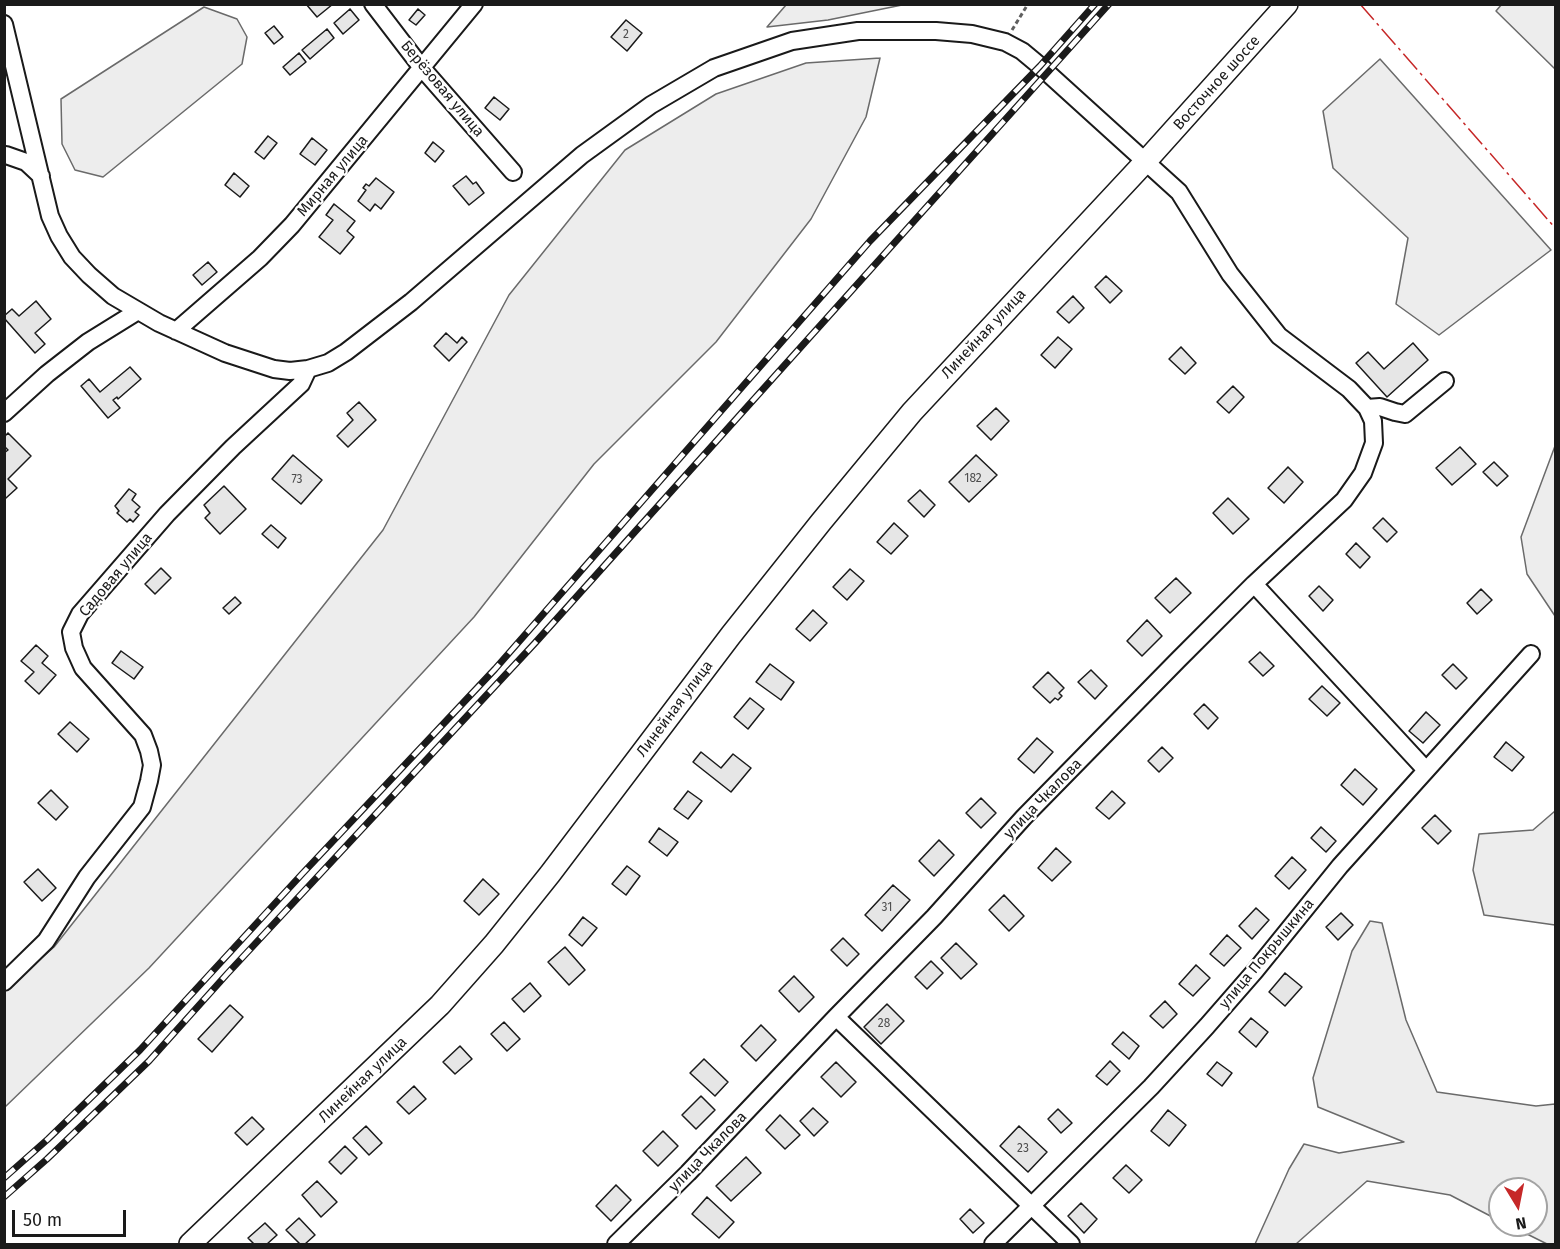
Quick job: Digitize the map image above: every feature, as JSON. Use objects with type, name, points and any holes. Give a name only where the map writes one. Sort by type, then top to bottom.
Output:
[{"type":"main road","name":"Восточное шоссе","points":[[1146,161],[1287,4]]},
{"type":"main road","name":"Линейная улица","points":[[190,1245],[440,1005],[494,944],[550,874],[731,635],[912,412],[1146,161]]},
{"type":"street","name":"Берёзовая улица","points":[[373,4],[422,68],[513,172]]},
{"type":"street","name":"Мирная улица","points":[[176,332],[260,258],[292,225],[474,4]]},
{"type":"street","points":[[4,24],[50,216],[72,257],[114,296],[138,311],[176,332],[225,354],[274,369],[290,371],[308,369],[328,363],[346,352],[411,302],[582,155],[651,105],[714,68],[792,41],[858,31],[936,31],[972,34],[1005,42],[1022,51],[1179,192],[1230,274],[1279,336],[1349,388],[1367,408],[1380,407],[1405,414],[1445,381]]},
{"type":"street","points":[[4,155],[26,162],[40,176]]},
{"type":"street","points":[[4,413],[47,374],[88,342],[138,311]]},
{"type":"street","name":"Садовая улица","points":[[4,982],[46,942],[87,877],[142,807],[149,782],[152,765],[143,735],[83,668],[74,648],[71,632],[80,614],[167,514],[233,447],[301,384],[308,369]]},
{"type":"street","name":"улица Чкалова","points":[[616,1245],[933,917],[1024,817],[1254,584],[1344,500],[1363,473],[1374,443],[1373,421],[1367,408]]},
{"type":"street","points":[[1254,584],[1426,771]]},
{"type":"street","name":"улица Покрышкина","points":[[993,1245],[1208,1026],[1340,866],[1531,654]]},
{"type":"street","points":[[836,1017],[1071,1245]]},
{"type":"path","points":[[1005,42],[1028,4]]},
{"type":"shaded area","points":[[1502,4],[1555,5],[1555,69],[1496,11]]},
{"type":"shaded area","points":[[786,5],[902,5],[828,20],[767,27]]},
{"type":"shaded area","points":[[204,7],[237,19],[247,37],[242,64],[103,177],[75,170],[62,144],[61,99]]},
{"type":"shaded area","points":[[880,58],[866,117],[811,219],[716,342],[594,464],[474,617],[149,968],[5,1107],[5,990],[54,947],[383,530],[509,295],[625,150],[716,94],[806,63]]},
{"type":"shaded area","points":[[1380,59],[1551,250],[1439,335],[1396,304],[1408,238],[1333,168],[1323,111]]},
{"type":"shaded area","points":[[1555,446],[1555,616],[1527,574],[1521,537]]},
{"type":"shaded area","points":[[1555,811],[1555,925],[1484,915],[1473,870],[1479,834],[1533,830]]},
{"type":"shaded area","points":[[1370,921],[1382,923],[1406,1020],[1437,1092],[1536,1106],[1555,1104],[1555,1244],[1547,1244],[1533,1237],[1548,1237],[1548,1177],[1488,1177],[1488,1215],[1450,1195],[1367,1181],[1296,1244],[1255,1244],[1289,1169],[1304,1144],[1339,1153],[1404,1142],[1318,1107],[1313,1078],[1352,951]]},
{"type":"building","points":[[306,4],[333,4],[317,17]]},
{"type":"building","points":[[350,9],[359,20],[343,34],[334,23]]},
{"type":"building","points":[[418,9],[425,15],[416,25],[409,20]]},
{"type":"building","points":[[626,20],[642,33],[627,51],[611,37]]},
{"type":"building","points":[[274,26],[283,37],[274,44],[265,33]]},
{"type":"building","points":[[327,29],[334,38],[310,59],[302,50]]},
{"type":"building","points":[[299,53],[306,62],[290,75],[283,67]]},
{"type":"building","points":[[494,97],[509,109],[500,120],[485,108]]},
{"type":"building","points":[[268,136],[277,143],[264,159],[255,152]]},
{"type":"building","points":[[312,138],[327,150],[315,165],[300,154]]},
{"type":"building","points":[[433,142],[444,151],[435,162],[425,153]]},
{"type":"building","points":[[234,173],[249,186],[240,197],[225,185]]},
{"type":"building","points":[[466,176],[473,184],[476,182],[484,193],[469,205],[453,186]]},
{"type":"building","points":[[376,178],[394,192],[381,209],[375,204],[370,211],[358,201],[366,190],[363,188],[366,184],[369,186]]},
{"type":"building","points":[[334,204],[355,221],[347,231],[354,237],[340,254],[319,237],[333,220],[326,215]]},
{"type":"building","points":[[208,262],[217,272],[202,285],[193,275]]},
{"type":"building","points":[[1106,276],[1122,291],[1110,303],[1095,287]]},
{"type":"building","points":[[1073,296],[1084,308],[1069,323],[1057,312]]},
{"type":"building","points":[[36,301],[51,319],[35,333],[45,344],[35,353],[4,316],[12,309],[19,316]]},
{"type":"building","points":[[446,333],[457,343],[462,337],[467,342],[449,361],[434,346]]},
{"type":"building","points":[[1058,337],[1072,349],[1055,368],[1041,355]]},
{"type":"building","points":[[1413,343],[1428,360],[1387,397],[1356,363],[1368,352],[1384,369]]},
{"type":"building","points":[[1181,347],[1196,363],[1185,374],[1169,359]]},
{"type":"building","points":[[130,367],[141,379],[118,399],[117,397],[113,400],[120,408],[108,418],[81,386],[89,379],[100,392]]},
{"type":"building","points":[[1233,386],[1244,397],[1229,413],[1217,402]]},
{"type":"building","points":[[359,402],[376,420],[348,447],[337,436],[353,420],[347,413]]},
{"type":"building","points":[[996,408],[1009,421],[991,440],[977,426]]},
{"type":"building","points":[[8,433],[31,456],[8,479],[17,488],[6,498],[4,496],[4,453],[8,450],[4,446],[4,437]]},
{"type":"building","points":[[1460,447],[1476,464],[1452,485],[1436,468]]},
{"type":"building","points":[[293,455],[322,480],[301,504],[272,479]]},
{"type":"building","points":[[976,455],[997,475],[969,502],[949,482]]},
{"type":"building","points":[[1494,462],[1508,476],[1497,486],[1483,472]]},
{"type":"building","points":[[1288,467],[1303,482],[1284,503],[1268,488]]},
{"type":"building","points":[[224,486],[246,509],[220,534],[205,518],[210,513],[204,505]]},
{"type":"building","points":[[129,489],[136,494],[132,500],[140,507],[135,512],[139,515],[133,522],[130,519],[127,522],[117,513],[119,511],[115,506]]},
{"type":"building","points":[[920,490],[935,505],[924,517],[908,501]]},
{"type":"building","points":[[1228,498],[1249,519],[1233,534],[1213,513]]},
{"type":"building","points":[[1383,518],[1397,532],[1387,542],[1373,528]]},
{"type":"building","points":[[894,523],[908,536],[891,554],[877,542]]},
{"type":"building","points":[[271,525],[286,538],[278,548],[262,534]]},
{"type":"building","points":[[1356,543],[1370,557],[1360,568],[1346,554]]},
{"type":"building","points":[[161,568],[171,578],[155,594],[145,584]]},
{"type":"building","points":[[850,569],[864,581],[847,600],[833,587]]},
{"type":"building","points":[[1176,578],[1191,593],[1170,613],[1155,598]]},
{"type":"building","points":[[1319,586],[1333,600],[1323,611],[1309,596]]},
{"type":"building","points":[[1481,589],[1492,600],[1477,614],[1467,603]]},
{"type":"building","points":[[235,597],[241,603],[229,614],[223,608]]},
{"type":"building","points":[[813,610],[827,623],[810,641],[796,629]]},
{"type":"building","points":[[1147,620],[1162,636],[1142,656],[1127,641]]},
{"type":"building","points":[[36,645],[48,656],[42,663],[56,675],[39,694],[25,681],[34,672],[21,661]]},
{"type":"building","points":[[121,651],[143,667],[134,679],[112,663]]},
{"type":"building","points":[[1260,652],[1274,666],[1263,676],[1249,662]]},
{"type":"building","points":[[770,664],[794,682],[781,700],[756,682]]},
{"type":"building","points":[[1453,664],[1467,678],[1456,689],[1442,675]]},
{"type":"building","points":[[1091,670],[1107,686],[1095,699],[1078,682]]},
{"type":"building","points":[[1048,672],[1064,688],[1059,693],[1062,696],[1050,703],[1033,687]]},
{"type":"building","points":[[1322,686],[1340,703],[1327,716],[1309,699]]},
{"type":"building","points":[[750,698],[764,709],[748,729],[734,717]]},
{"type":"building","points":[[1204,704],[1218,718],[1208,729],[1194,714]]},
{"type":"building","points":[[1426,712],[1440,725],[1423,743],[1409,731]]},
{"type":"building","points":[[70,722],[89,739],[77,752],[58,734]]},
{"type":"building","points":[[1037,738],[1053,752],[1034,773],[1018,759]]},
{"type":"building","points":[[1506,742],[1524,757],[1512,771],[1494,757]]},
{"type":"building","points":[[1162,747],[1173,758],[1159,772],[1148,761]]},
{"type":"building","points":[[701,752],[721,768],[733,754],[751,768],[731,792],[693,762]]},
{"type":"building","points":[[1355,769],[1377,789],[1363,805],[1341,785]]},
{"type":"building","points":[[51,790],[68,807],[56,820],[38,803]]},
{"type":"building","points":[[688,791],[702,801],[688,819],[674,809]]},
{"type":"building","points":[[1112,791],[1125,803],[1109,819],[1096,808]]},
{"type":"building","points":[[981,798],[996,813],[981,828],[966,813]]},
{"type":"building","points":[[1435,815],[1451,831],[1438,844],[1422,828]]},
{"type":"building","points":[[1321,827],[1336,841],[1326,852],[1311,838]]},
{"type":"building","points":[[659,828],[678,842],[667,856],[649,842]]},
{"type":"building","points":[[939,840],[954,855],[934,876],[919,861]]},
{"type":"building","points":[[1056,848],[1071,862],[1052,881],[1038,868]]},
{"type":"building","points":[[1292,857],[1306,870],[1289,889],[1275,876]]},
{"type":"building","points":[[627,866],[640,876],[626,895],[612,884]]},
{"type":"building","points":[[38,869],[56,888],[42,901],[24,882]]},
{"type":"building","points":[[483,879],[499,894],[479,915],[464,901]]},
{"type":"building","points":[[893,885],[910,900],[882,931],[865,915]]},
{"type":"building","points":[[1004,895],[1024,916],[1009,931],[989,910]]},
{"type":"building","points":[[1256,908],[1269,920],[1252,939],[1239,926]]},
{"type":"building","points":[[1341,913],[1353,925],[1338,940],[1326,927]]},
{"type":"building","points":[[583,917],[597,928],[582,946],[569,935]]},
{"type":"building","points":[[1227,935],[1241,948],[1224,966],[1210,954]]},
{"type":"building","points":[[843,938],[859,954],[847,966],[831,950]]},
{"type":"building","points":[[956,943],[977,964],[961,979],[941,958]]},
{"type":"building","points":[[565,947],[585,970],[569,985],[548,962]]},
{"type":"building","points":[[931,961],[943,973],[927,989],[915,977]]},
{"type":"building","points":[[1196,965],[1210,978],[1193,996],[1179,984]]},
{"type":"building","points":[[1285,973],[1302,987],[1285,1006],[1269,992]]},
{"type":"building","points":[[794,976],[814,997],[799,1012],[779,991]]},
{"type":"building","points":[[530,983],[541,996],[524,1012],[512,999]]},
{"type":"building","points":[[1165,1001],[1177,1014],[1163,1028],[1150,1016]]},
{"type":"building","points":[[887,1004],[904,1021],[881,1044],[864,1027]]},
{"type":"building","points":[[230,1005],[243,1017],[212,1052],[198,1039]]},
{"type":"building","points":[[1251,1018],[1268,1032],[1256,1047],[1239,1032]]},
{"type":"building","points":[[504,1022],[520,1039],[507,1051],[491,1034]]},
{"type":"building","points":[[761,1025],[776,1040],[756,1061],[741,1046]]},
{"type":"building","points":[[1123,1032],[1139,1046],[1129,1059],[1112,1044]]},
{"type":"building","points":[[460,1046],[472,1059],[455,1074],[443,1062]]},
{"type":"building","points":[[704,1059],[728,1082],[715,1096],[690,1073]]},
{"type":"building","points":[[1110,1061],[1120,1071],[1107,1085],[1096,1076]]},
{"type":"building","points":[[836,1062],[856,1082],[841,1097],[821,1077]]},
{"type":"building","points":[[1217,1062],[1232,1073],[1222,1086],[1207,1074]]},
{"type":"building","points":[[414,1086],[426,1099],[409,1114],[397,1102]]},
{"type":"building","points":[[701,1096],[715,1110],[696,1129],[682,1115]]},
{"type":"building","points":[[813,1108],[828,1122],[814,1136],[800,1121]]},
{"type":"building","points":[[1058,1109],[1072,1123],[1061,1133],[1048,1119]]},
{"type":"building","points":[[1168,1110],[1186,1125],[1169,1146],[1151,1131]]},
{"type":"building","points":[[780,1115],[800,1135],[785,1149],[766,1130]]},
{"type":"building","points":[[252,1117],[264,1129],[247,1145],[235,1133]]},
{"type":"building","points":[[366,1126],[382,1143],[369,1155],[353,1138]]},
{"type":"building","points":[[1019,1126],[1047,1152],[1028,1172],[1000,1146]]},
{"type":"building","points":[[663,1131],[678,1146],[658,1166],[643,1151]]},
{"type":"building","points":[[345,1146],[357,1158],[341,1174],[329,1162]]},
{"type":"building","points":[[746,1157],[761,1173],[731,1201],[716,1186]]},
{"type":"building","points":[[1126,1165],[1142,1180],[1129,1193],[1113,1178]]},
{"type":"building","points":[[317,1181],[337,1202],[321,1217],[302,1195]]},
{"type":"building","points":[[616,1185],[631,1200],[611,1221],[596,1206]]},
{"type":"building","points":[[707,1197],[734,1222],[719,1238],[692,1214]]},
{"type":"building","points":[[1081,1203],[1097,1219],[1084,1233],[1068,1216]]},
{"type":"building","points":[[970,1209],[984,1223],[973,1233],[960,1219]]},
{"type":"building","points":[[299,1218],[315,1235],[305,1244],[300,1244],[286,1230]]},
{"type":"building","points":[[265,1223],[277,1235],[267,1244],[254,1244],[248,1238]]},
{"type":"railway","points":[[4,1178],[140,1050],[495,669],[870,241],[1040,66],[1095,4]]},
{"type":"railway","points":[[4,1197],[149,1061],[535,643],[1109,4]]},
{"type":"power","points":[[1360,4],[1556,229]]}]
